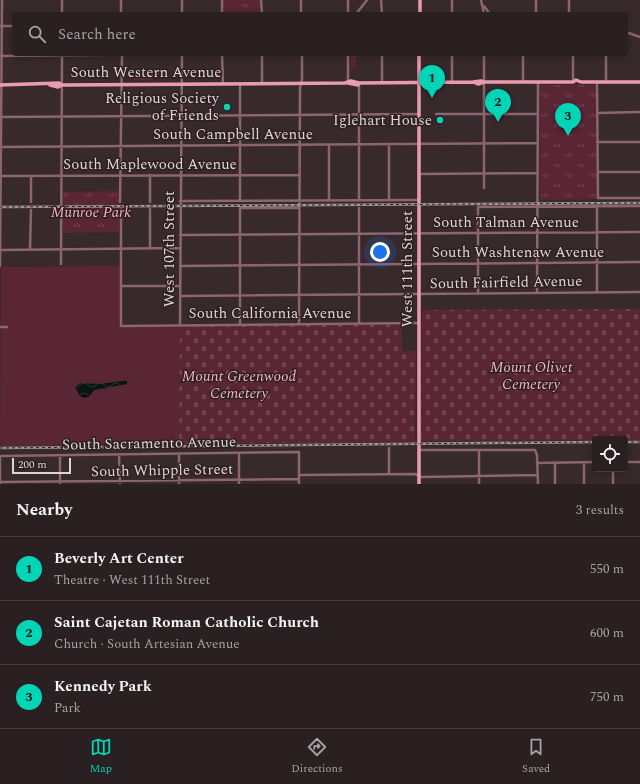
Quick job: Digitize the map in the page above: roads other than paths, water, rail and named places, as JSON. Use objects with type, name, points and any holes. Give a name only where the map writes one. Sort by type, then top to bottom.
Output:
[{"type":"main road","points":[[420,0],[420,12]]},
{"type":"main road","name":"West 111th Street","points":[[419,484],[420,56]]},
{"type":"main road","name":"South Western Avenue","points":[[1,85],[50,85],[59,83],[62,85],[301,84],[348,83],[357,81],[359,83],[452,83],[481,81],[532,82],[536,84],[538,82],[573,82],[576,80],[581,82],[640,82]]},
{"type":"street","points":[[0,266],[2,0]]},
{"type":"street","points":[[62,0],[62,12]]},
{"type":"street","points":[[121,0],[121,12]]},
{"type":"street","points":[[182,0],[182,12]]},
{"type":"street","points":[[222,0],[222,12]]},
{"type":"street","points":[[262,0],[262,12]]},
{"type":"street","points":[[301,0],[301,12]]},
{"type":"street","points":[[348,0],[348,12]]},
{"type":"street","points":[[358,12],[367,0]]},
{"type":"street","points":[[382,0],[382,12]]},
{"type":"street","points":[[452,0],[452,12]]},
{"type":"street","points":[[481,0],[484,12]]},
{"type":"street","points":[[536,0],[536,12]]},
{"type":"street","points":[[569,0],[569,12]]},
{"type":"street","points":[[483,6],[488,12]]},
{"type":"street","points":[[1,26],[12,26]]},
{"type":"street","points":[[628,33],[640,37]]},
{"type":"street","points":[[1,56],[12,56]]},
{"type":"street","points":[[61,264],[62,56]]},
{"type":"street","points":[[120,202],[122,56]]},
{"type":"street","name":"West 107th Street","points":[[180,325],[180,116],[182,56]]},
{"type":"street","points":[[222,56],[223,84]]},
{"type":"street","points":[[262,56],[262,84]]},
{"type":"street","points":[[299,324],[300,115],[302,56]]},
{"type":"street","points":[[348,56],[348,83]]},
{"type":"street","points":[[382,56],[382,83]]},
{"type":"street","points":[[452,56],[452,83]]},
{"type":"street","points":[[484,56],[484,188]]},
{"type":"street","points":[[523,56],[524,82]]},
{"type":"street","points":[[573,56],[573,82]]},
{"type":"street","points":[[606,56],[606,82]]},
{"type":"street","points":[[537,293],[538,82]]},
{"type":"street","points":[[597,82],[598,198],[640,198]]},
{"type":"street","points":[[359,83],[359,200]]},
{"type":"street","points":[[240,84],[240,201]]},
{"type":"street","points":[[597,113],[640,112]]},
{"type":"street","points":[[1,117],[419,114]]},
{"type":"street","points":[[436,114],[538,114]]},
{"type":"street","points":[[597,142],[640,142]]},
{"type":"street","name":"South Campbell Avenue","points":[[1,147],[538,143]]},
{"type":"street","points":[[329,144],[329,200]]},
{"type":"street","points":[[389,144],[389,200]]},
{"type":"street","points":[[598,172],[640,172]]},
{"type":"street","points":[[419,174],[538,173]]},
{"type":"street","name":"South Maplewood Avenue","points":[[1,176],[300,175]]},
{"type":"street","points":[[31,176],[31,202]]},
{"type":"street","points":[[150,176],[150,202]]},
{"type":"street","points":[[180,201],[419,200]]},
{"type":"street","points":[[478,294],[478,207],[640,206]]},
{"type":"street","points":[[597,207],[597,292]]},
{"type":"street","points":[[240,324],[240,208],[300,208]]},
{"type":"street","points":[[359,208],[359,324]]},
{"type":"street","points":[[121,209],[121,286],[180,286]]},
{"type":"street","points":[[150,209],[150,248]]},
{"type":"street","points":[[30,249],[31,210]]},
{"type":"street","name":"South Talman Avenue","points":[[180,235],[640,232]]},
{"type":"street","points":[[0,250],[180,248]]},
{"type":"street","name":"South Washtenaw Avenue","points":[[180,266],[640,262]]},
{"type":"street","name":"South California Avenue","points":[[121,286],[121,326],[419,323]]},
{"type":"street","name":"South Fairfield Avenue","points":[[180,296],[640,292]]},
{"type":"street","points":[[0,327],[7,327]]},
{"type":"street","points":[[389,448],[389,474]]},
{"type":"street","points":[[419,450],[535,450],[538,484]]},
{"type":"street","points":[[479,450],[479,484]]},
{"type":"street","name":"South Sacramento Avenue","points":[[0,456],[299,452],[299,475]]},
{"type":"street","points":[[239,484],[240,453]]},
{"type":"street","points":[[119,454],[120,482]]},
{"type":"street","points":[[179,454],[179,482]]},
{"type":"street","points":[[60,455],[60,483]]},
{"type":"street","points":[[0,456],[0,483]]},
{"type":"street","points":[[537,463],[592,462]]},
{"type":"street","points":[[628,462],[640,462]]},
{"type":"street","points":[[555,463],[555,484]]},
{"type":"street","points":[[584,463],[584,484]]},
{"type":"street","points":[[613,472],[613,484]]},
{"type":"street","points":[[299,484],[299,475],[537,475]]},
{"type":"street","name":"South Whipple Street","points":[[0,483],[179,482],[299,479]]},
{"type":"water","points":[[127,381],[127,384],[94,390],[89,397],[84,398],[80,396],[75,387],[80,383],[99,384]]},
{"type":"railway","points":[[0,207],[640,203]]},
{"type":"railway","points":[[0,448],[592,442]]},
{"type":"railway","points":[[628,442],[640,442]]},
{"type":"place","name":"Beverly Art Center","points":[[432,98]]},
{"type":"place","name":"Religious Society of Friends","points":[[227,107]]},
{"type":"place","name":"Iglehart House","points":[[440,120]]},
{"type":"place","name":"Saint Cajetan Roman Catholic Church","points":[[498,122]]},
{"type":"place","name":"Kennedy Park","points":[[568,136]]},
{"type":"park label","name":"Munroe Park","points":[[91,212]]},
{"type":"park label","name":"Mount Olivet Cemetery","points":[[531,376]]},
{"type":"park label","name":"Mount Greenwood Cemetery","points":[[239,384]]}]
